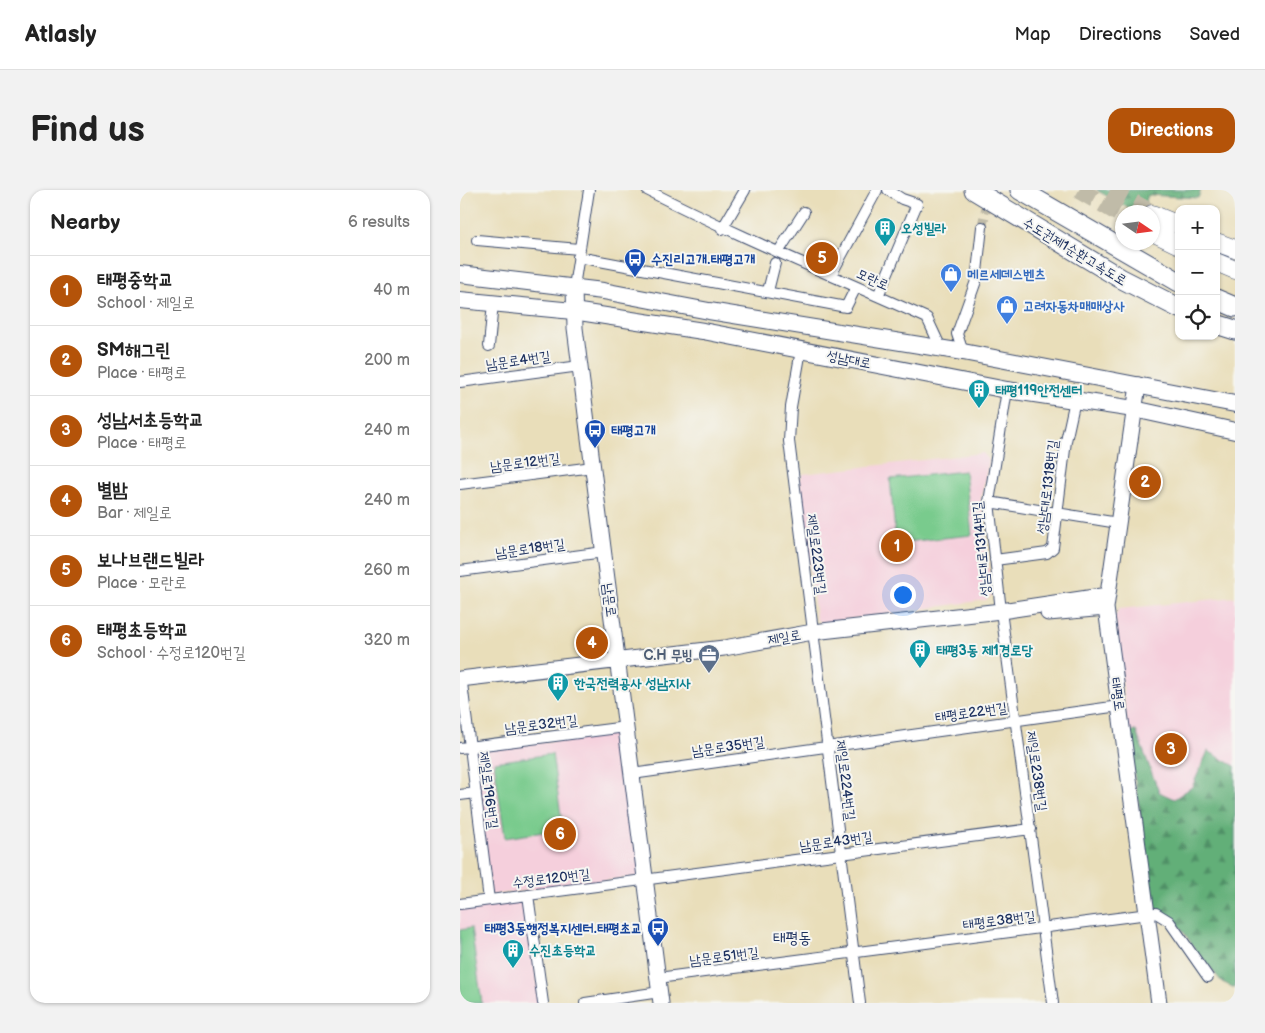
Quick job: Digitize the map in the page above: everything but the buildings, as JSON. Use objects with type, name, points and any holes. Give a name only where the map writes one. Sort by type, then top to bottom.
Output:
[{"type":"highway","name":"수도권제1순환고속도로","points":[[974,190],[1120,278],[1175,306]]},
{"type":"highway","name":"수도권제1순환고속도로","points":[[1020,190],[1175,280]]},
{"type":"highway","points":[[1160,217],[1175,223]]},
{"type":"highway","points":[[1160,236],[1175,243]]},
{"type":"highway","points":[[1220,243],[1235,249]]},
{"type":"highway","points":[[1220,264],[1235,270]]},
{"type":"highway","points":[[1220,300],[1235,306]]},
{"type":"highway","points":[[1220,325],[1235,330]]},
{"type":"main road","name":"성남대로","points":[[460,274],[574,287],[941,348],[1235,404]]},
{"type":"main road","name":"남문로","points":[[574,287],[573,311],[660,991]]},
{"type":"main road","name":"성남대로","points":[[460,300],[573,311],[801,350],[1008,390],[1134,409],[1235,431]]},
{"type":"main road","name":"태평로","points":[[1138,385],[1107,601],[1119,706],[1159,1003]]},
{"type":"main road","name":"제일로","points":[[461,682],[1107,601]]},
{"type":"street","points":[[574,287],[588,190]]},
{"type":"street","name":"모란로","points":[[647,190],[722,229],[779,251],[927,318],[941,348]]},
{"type":"street","points":[[722,229],[731,210],[745,190]]},
{"type":"street","points":[[831,275],[877,190]]},
{"type":"street","points":[[878,296],[917,204],[902,199],[888,190]]},
{"type":"street","points":[[779,251],[804,212]]},
{"type":"street","points":[[963,352],[957,334],[976,281],[982,227]]},
{"type":"street","points":[[477,240],[578,253],[846,307],[856,286]]},
{"type":"street","points":[[768,291],[775,262]]},
{"type":"street","points":[[489,346],[493,303]]},
{"type":"street","name":"제일로223번길","points":[[801,350],[790,426],[793,471],[813,637]]},
{"type":"street","name":"남문로4번길","points":[[460,382],[580,366]]},
{"type":"street","name":"성남대로1314번길","points":[[1001,614],[989,502],[1008,390]]},
{"type":"street","name":"성남대로1318번길","points":[[994,560],[1047,553],[1053,548],[1066,441],[1075,400]]},
{"type":"street","name":"남문로12번길","points":[[460,484],[593,467]]},
{"type":"street","points":[[989,502],[1118,523]]},
{"type":"street","name":"남문로18번길","points":[[460,571],[604,552]]},
{"type":"street","name":"제일로238번길","points":[[1001,614],[1053,1003]]},
{"type":"street","name":"제일로224번길","points":[[813,637],[860,1003]]},
{"type":"street","name":"제일로196번길","points":[[461,682],[465,747],[476,793],[489,900]]},
{"type":"street","name":"태평로22번길","points":[[827,746],[1119,706]]},
{"type":"street","name":"남문로32번길","points":[[465,747],[626,727]]},
{"type":"street","name":"남문로35번길","points":[[632,774],[827,746]]},
{"type":"street","points":[[460,795],[476,793]]},
{"type":"street","name":"남문로43번길","points":[[645,880],[1030,829]]},
{"type":"street","name":"수정로120번길","points":[[460,904],[645,880]]},
{"type":"street","points":[[528,895],[543,1003]]},
{"type":"street","points":[[1147,914],[1156,914],[1169,921],[1208,977]]},
{"type":"street","name":"태평로38번길","points":[[854,952],[1147,914]]},
{"type":"street","name":"남문로51번길","points":[[585,1003],[660,991],[854,952]]},
{"type":"shaded area","points":[[983,453],[989,460],[981,498],[992,595],[986,600],[821,623],[816,619],[800,480],[803,474]]},
{"type":"shaded area","points":[[1235,597],[1235,766],[1208,752],[1192,787],[1174,799],[1159,792],[1136,731],[1128,732],[1115,616],[1119,609]]},
{"type":"shaded area","points":[[624,732],[642,876],[491,895],[473,751]]},
{"type":"shaded area","points":[[525,898],[540,1003],[460,1003],[460,907]]},
{"type":"green space","points":[[1096,190],[1201,190],[1198,198],[1148,195],[1144,205],[1123,205]]},
{"type":"green space","points":[[965,471],[972,535],[896,543],[890,479]]},
{"type":"green space","points":[[1136,731],[1159,792],[1174,799],[1192,787],[1208,751],[1235,766],[1235,988],[1222,982],[1175,920],[1154,907],[1128,732]]},
{"type":"green space","points":[[552,754],[563,829],[505,838],[494,762]]},
{"type":"green space","points":[[471,928],[482,1003],[460,1003],[460,930]]},
{"type":"tunnel","points":[[1079,190],[1115,211]]},
{"type":"tunnel","points":[[1110,190],[1137,205]]},
{"type":"tunnel","points":[[982,227],[989,196]]},
{"type":"place","name":"오성빌라","points":[[885,247]]},
{"type":"place","name":"보나브랜드빌라","points":[[822,258]]},
{"type":"place","name":"수진리고개.태평고개","points":[[635,278]]},
{"type":"place","name":"메르세데스벤츠","points":[[951,293]]},
{"type":"place","name":"고려자동차매매상사","points":[[1007,325]]},
{"type":"place","name":"태평119안전센터","points":[[979,409]]},
{"type":"place","name":"태평고개","points":[[595,449]]},
{"type":"place","name":"SM해그린","points":[[1145,482]]},
{"type":"place","name":"태평중학교","points":[[897,546]]},
{"type":"place","name":"별밤","points":[[592,643]]},
{"type":"place","name":"태평3동 제1경로당","points":[[920,669]]},
{"type":"place","name":"C.H 무빙","points":[[709,674]]},
{"type":"place","name":"한국전력공사 성남지사","points":[[558,702]]},
{"type":"place","name":"성남서초등학교","points":[[1171,749]]},
{"type":"place","name":"태평초등학교","points":[[560,834]]},
{"type":"place","name":"태평3동행정복지센터.태평초교","points":[[658,947]]},
{"type":"place","name":"수진초등학교","points":[[513,969]]},
{"type":"district","name":"태평동","points":[[792,937]]}]
